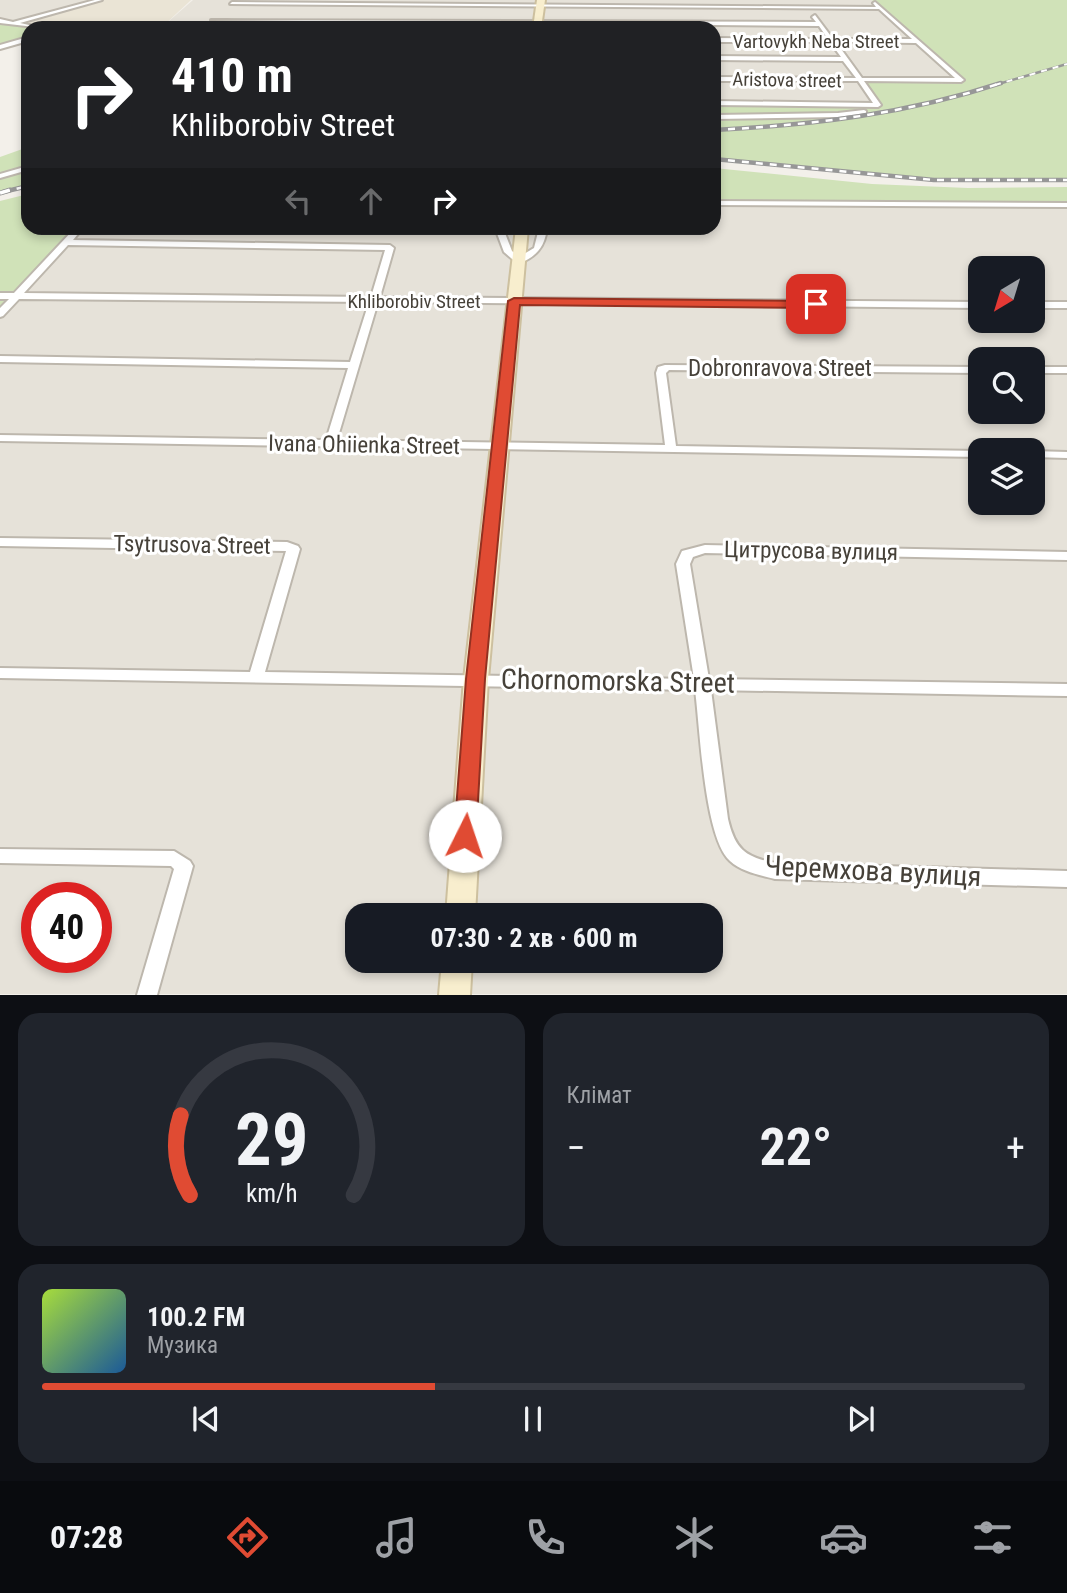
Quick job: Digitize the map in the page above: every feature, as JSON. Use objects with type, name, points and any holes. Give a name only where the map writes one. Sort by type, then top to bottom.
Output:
[{"type":"street","points":[[21,21],[100,0]]},
{"type":"street","points":[[803,0],[881,107]]},
{"type":"street","points":[[872,0],[918,41]]},
{"type":"street","points":[[214,20],[234,2],[881,8]]},
{"type":"street","points":[[539,21],[541,3]]},
{"type":"street","points":[[214,20],[279,21]]},
{"type":"street","points":[[0,21],[21,24]]},
{"type":"street","points":[[14,23],[21,21]]},
{"type":"street","points":[[721,24],[820,24]]},
{"type":"street","name":"Vartovykh Neba Street","points":[[721,40],[918,41]]},
{"type":"street","points":[[0,47],[21,41]]},
{"type":"street","name":"Aristova street","points":[[721,79],[961,80],[918,41]]},
{"type":"street","points":[[721,58],[845,59]]},
{"type":"street","points":[[721,103],[881,107]]},
{"type":"street","points":[[721,117],[838,115],[881,107]]},
{"type":"street","points":[[0,176],[21,170]]},
{"type":"street","points":[[721,203],[1066,206]]},
{"type":"street","points":[[0,314],[72,235]]},
{"type":"street","points":[[502,235],[508,252],[518,261]]},
{"type":"street","points":[[461,903],[476,679],[521,235]]},
{"type":"street","points":[[518,261],[537,251],[542,235]]},
{"type":"street","points":[[66,242],[390,248],[330,444]]},
{"type":"street","name":"Khliborobiv Street","points":[[0,296],[968,305]]},
{"type":"street","points":[[1045,305],[1067,305]]},
{"type":"street","points":[[0,359],[352,365]]},
{"type":"street","name":"Dobronravova Street","points":[[671,450],[661,373],[669,367],[968,370]]},
{"type":"street","points":[[1045,370],[1067,370]]},
{"type":"street","name":"Ivana Ohiienka Street","points":[[0,438],[968,454]]},
{"type":"street","points":[[1045,454],[1067,455]]},
{"type":"street","name":"Tsytrusova Street","points":[[0,542],[287,546],[293,549],[256,676]]},
{"type":"street","name":"Цитрусова вулиця","points":[[702,682],[683,564],[687,554],[694,550],[1067,556]]},
{"type":"street","name":"Chornomorska Street","points":[[0,673],[702,682],[1067,690]]},
{"type":"street","name":"Черемхова вулиця","points":[[702,682],[723,838],[734,855],[742,860],[775,871],[1067,879]]},
{"type":"street","points":[[0,856],[174,859],[184,866],[147,995]]},
{"type":"street","points":[[454,995],[456,973]]},
{"type":"shaded area","points":[[0,0],[100,0],[14,23],[0,21]]},
{"type":"shaded area","points":[[100,0],[191,0],[168,21],[21,21]]},
{"type":"shaded area","points":[[193,0],[872,0],[961,80],[878,103],[721,103],[721,21],[169,21]]},
{"type":"shaded area","points":[[721,203],[1064,205],[1067,208],[1067,994],[0,994],[0,307],[69,235],[721,235]]},
{"type":"green space","points":[[872,0],[1067,0],[1067,180],[890,176],[721,160],[721,103],[878,105],[859,80],[960,79]]},
{"type":"green space","points":[[0,21],[21,25],[21,43],[0,49]]},
{"type":"green space","points":[[21,150],[21,186],[0,191],[0,157]]},
{"type":"green space","points":[[721,169],[872,184],[968,188],[1067,187],[1067,208],[1063,205],[721,203]]},
{"type":"green space","points":[[21,196],[21,235],[69,235],[0,307],[0,201]]},
{"type":"railway","points":[[995,85],[1067,64]]},
{"type":"railway","points":[[721,130],[859,116],[930,103],[1001,83]]},
{"type":"railway","points":[[721,160],[934,180],[1067,180]]},
{"type":"railway","points":[[5,192],[21,188]]},
{"type":"railway","points":[[5,192],[10,190]]},
{"type":"railway","points":[[0,193],[5,192]]},
{"type":"route","points":[[465,836],[476,679],[514,301],[816,304]]}]
